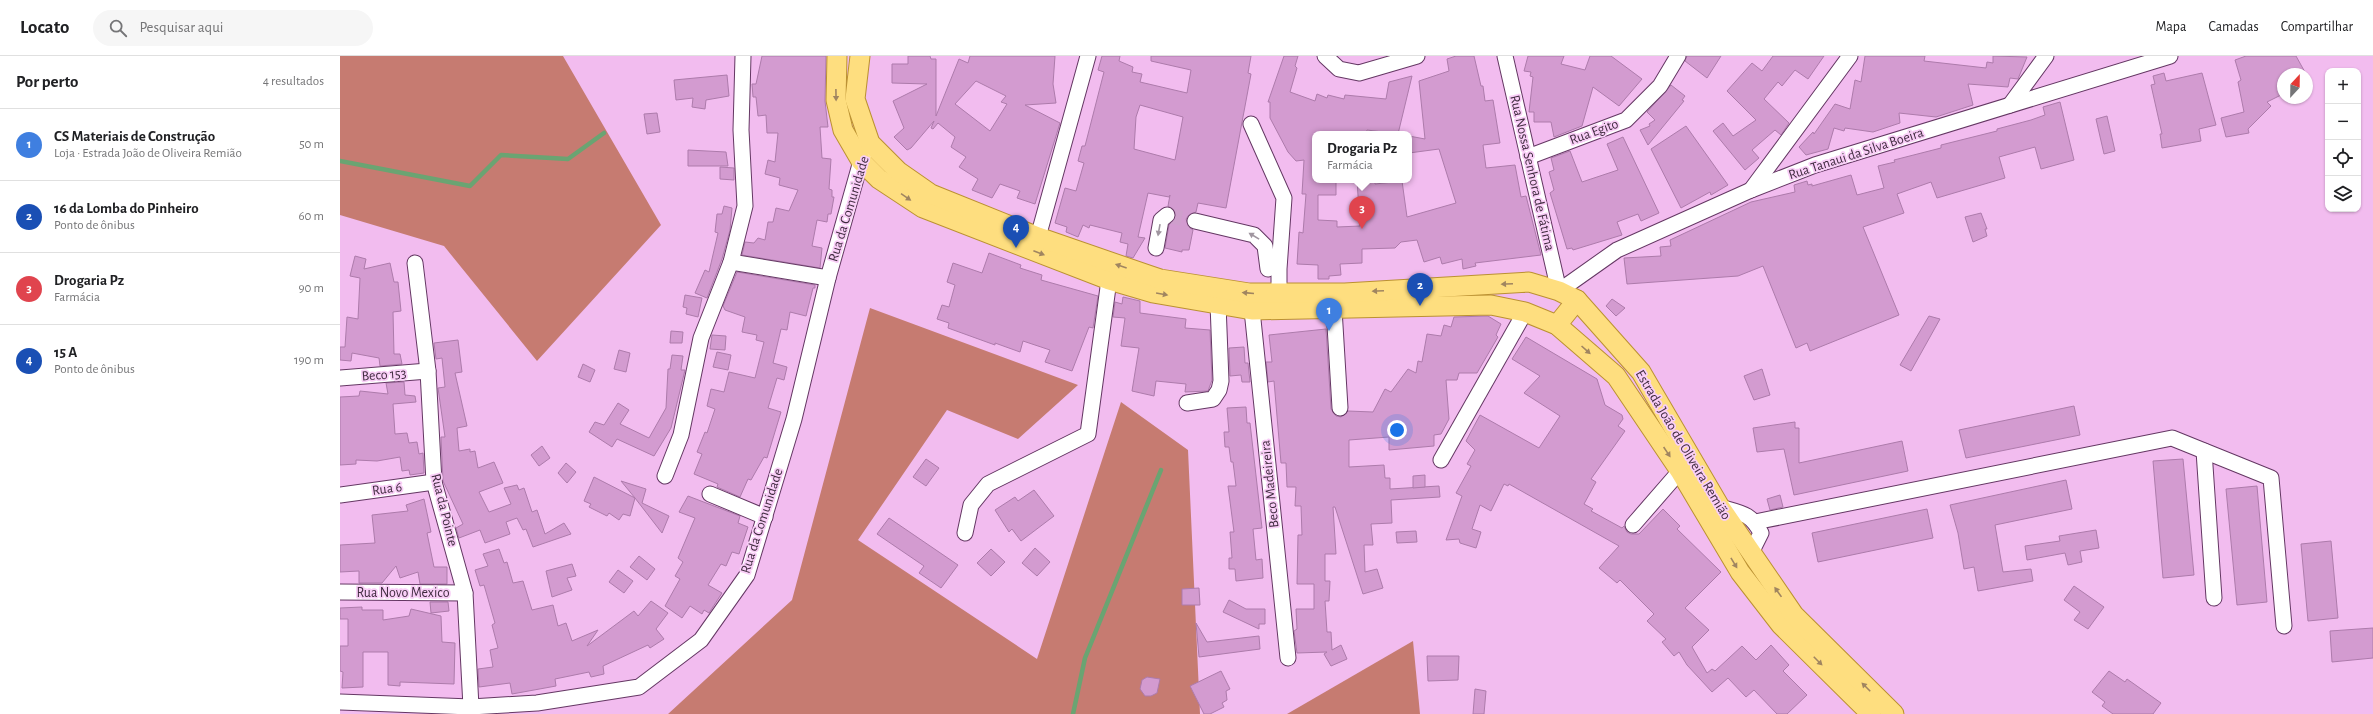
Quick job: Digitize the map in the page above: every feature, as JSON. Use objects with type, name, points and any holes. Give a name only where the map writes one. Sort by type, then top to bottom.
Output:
[{"type":"main road","name":"Estrada João de Oliveira Remião","points":[[837,56],[836,100],[843,130],[861,161],[879,179],[923,208],[1109,280],[1153,293],[1252,310],[1491,305],[1525,312],[1557,325],[1616,376],[1680,471],[1740,572],[1776,619],[1871,714]]},
{"type":"main road","name":"Estrada João de Oliveira Remião","points":[[860,56],[855,99],[870,143],[898,171],[931,194],[1038,237],[1160,279],[1249,293],[1345,293],[1529,282],[1559,291],[1577,300],[1641,372],[1720,507],[1794,615],[1894,714]]},
{"type":"main road","points":[[1525,312],[1529,282]]},
{"type":"main road","points":[[1557,325],[1577,300]]},
{"type":"street","points":[[665,476],[681,435],[701,338],[731,262],[744,206],[742,130],[743,56]]},
{"type":"street","points":[[1038,237],[1088,56]]},
{"type":"street","points":[[1325,56],[1339,69],[1359,73],[1417,56]]},
{"type":"street","name":"Rua Nossa Senhora de Fátima","points":[[1505,56],[1559,291]]},
{"type":"street","name":"Rua Egito","points":[[1528,156],[1626,120],[1660,86],[1678,56]]},
{"type":"street","points":[[1751,190],[1850,56]]},
{"type":"street","points":[[2010,105],[2046,56]]},
{"type":"street","name":"Rua Tanaui da Silva Boeira","points":[[1559,291],[1617,250],[1751,190],[1815,166],[2170,56]]},
{"type":"street","points":[[1251,124],[1284,198],[1273,269]]},
{"type":"street","name":"Rua da Comunidade","points":[[340,702],[416,710],[537,703],[639,687],[701,640],[746,575],[794,419],[828,278],[861,161],[870,143]]},
{"type":"street","points":[[1156,248],[1161,220],[1167,215]]},
{"type":"street","points":[[1195,221],[1254,235],[1266,246],[1279,293]]},
{"type":"street","points":[[731,262],[828,278]]},
{"type":"street","name":"Rua da Pointe","points":[[415,263],[428,371],[434,482],[465,593],[471,707]]},
{"type":"street","points":[[966,533],[971,505],[988,484],[1088,434],[1109,280]]},
{"type":"street","points":[[1187,403],[1212,399],[1219,390],[1221,382],[1218,304]]},
{"type":"street","points":[[1334,309],[1340,408]]},
{"type":"street","name":"Beco Madeireira","points":[[1252,310],[1288,658]]},
{"type":"street","points":[[1441,460],[1525,312]]},
{"type":"street","name":"Beco 153","points":[[340,378],[428,371]]},
{"type":"street","points":[[1755,522],[2172,438],[2271,478],[2284,626]]},
{"type":"street","points":[[2204,451],[2214,598]]},
{"type":"street","points":[[1633,525],[1680,471]]},
{"type":"street","name":"Rua 6","points":[[340,495],[434,482]]},
{"type":"street","points":[[710,494],[765,517]]},
{"type":"street","points":[[1720,507],[1745,514],[1755,522],[1761,533],[1751,553]]},
{"type":"street","name":"Rua Novo Mexico","points":[[340,592],[465,593]]},
{"type":"shaded area","points":[[340,56],[563,56],[661,225],[537,361],[444,246],[340,215]]},
{"type":"shaded area","points":[[870,308],[1078,385],[1018,439],[947,410],[858,540],[1037,659],[1121,402],[1188,450],[1200,714],[668,714],[792,600]]},
{"type":"shaded area","points":[[1413,641],[1420,714],[1287,714]]},
{"type":"building","points":[[762,56],[826,56],[825,101],[828,127],[820,127],[822,158],[831,159],[829,189],[832,190],[832,197],[834,197],[831,214],[828,214],[827,222],[817,220],[812,246],[822,248],[820,268],[742,255],[745,242],[754,243],[758,238],[765,240],[768,222],[773,222],[776,208],[789,211],[798,190],[779,185],[780,178],[765,174],[768,160],[775,162],[778,133],[767,133],[766,115],[758,116],[756,97],[753,97],[752,84],[756,84]]},
{"type":"building","points":[[908,56],[930,56],[931,59],[936,59],[936,116],[959,59],[968,63],[970,56],[1055,56],[1053,84],[1056,103],[1025,105],[1060,123],[1035,204],[1017,198],[1020,191],[1000,184],[992,198],[972,190],[978,179],[959,167],[966,157],[951,147],[955,137],[938,123],[933,129],[931,128],[934,121],[911,148],[907,150],[894,137],[904,128],[893,101],[927,84],[892,83],[892,64],[908,64]],"holes":[[[976,81],[1006,96],[1001,102],[1007,104],[990,131],[955,104]]]},
{"type":"building","points":[[1102,56],[1120,56],[1119,61],[1133,67],[1132,72],[1142,74],[1140,82],[1187,93],[1191,70],[1151,61],[1151,56],[1251,56],[1248,73],[1251,74],[1226,208],[1198,203],[1196,212],[1189,215],[1186,219],[1189,227],[1193,230],[1189,250],[1182,250],[1182,252],[1165,248],[1169,225],[1176,218],[1174,210],[1168,206],[1170,195],[1169,197],[1148,193],[1138,237],[1145,238],[1133,258],[1126,256],[1128,244],[1120,242],[1122,233],[1090,225],[1089,228],[1083,225],[1078,237],[1066,232],[1067,227],[1055,223],[1065,188],[1076,191],[1084,163],[1078,161],[1082,146],[1085,146],[1104,72],[1098,70]],"holes":[[[1140,105],[1183,117],[1175,160],[1134,149],[1136,117]]]},
{"type":"building","points":[[1284,56],[1298,56],[1295,66],[1297,68],[1290,92],[1315,101],[1317,94],[1327,98],[1328,95],[1344,99],[1345,95],[1386,99],[1389,82],[1412,76],[1399,131],[1312,131],[1312,183],[1336,183],[1336,195],[1318,195],[1318,220],[1337,221],[1337,227],[1360,226],[1357,183],[1402,183],[1407,217],[1456,203],[1439,149],[1412,153],[1412,137],[1425,139],[1419,81],[1449,71],[1447,59],[1456,56],[1474,56],[1481,86],[1483,86],[1485,101],[1493,100],[1500,143],[1483,145],[1486,168],[1515,165],[1521,197],[1526,196],[1541,255],[1475,263],[1476,266],[1463,269],[1462,259],[1442,264],[1440,257],[1424,262],[1417,240],[1401,242],[1395,248],[1362,249],[1362,263],[1340,264],[1341,275],[1329,276],[1329,279],[1318,279],[1318,265],[1297,264],[1299,232],[1303,233],[1306,194],[1302,194],[1304,160],[1296,161],[1288,152],[1270,118],[1270,102],[1268,102]]},
{"type":"building","points":[[1528,56],[1564,56],[1561,64],[1585,70],[1590,56],[1611,56],[1642,79],[1619,106],[1593,87],[1582,126],[1554,137],[1551,122],[1534,122],[1534,112],[1529,112],[1533,77],[1530,76],[1531,72],[1524,71]]},
{"type":"building","points":[[1687,56],[1721,56],[1707,78],[1685,61]]},
{"type":"building","points":[[1773,56],[1824,56],[1808,79],[1795,70],[1782,86],[1778,82],[1764,99],[1789,123],[1781,135],[1775,130],[1752,150],[1759,158],[1745,170],[1713,131],[1723,123],[1733,136],[1756,120],[1727,91],[1752,63],[1762,71]]},
{"type":"building","points":[[1865,56],[1925,56],[1924,61],[1986,68],[1987,62],[1993,63],[1993,56],[2027,57],[2018,79],[2010,78],[2008,87],[1968,84],[1973,105],[1936,117],[1899,113],[1900,123],[1873,132],[1845,128],[1844,131],[1834,128],[1828,149],[1806,155],[1799,147],[1813,132],[1814,134],[1835,104],[1850,109],[1855,80],[1861,82]]},
{"type":"building","points":[[2246,56],[2296,56],[2303,68],[2277,68],[2277,97],[2267,102],[2271,106],[2248,129],[2249,133],[2226,137],[2221,118],[2244,112],[2238,82],[2241,80],[2235,60]]},
{"type":"building","points":[[2164,73],[2166,81],[2202,73],[2216,125],[2199,129],[2201,141],[2162,148],[2160,134],[2162,134],[2151,85],[2155,84],[2153,76]]},
{"type":"building","points":[[727,75],[729,96],[706,100],[705,109],[692,107],[693,98],[676,100],[674,80]]},
{"type":"building","points":[[1671,85],[1685,96],[1682,100],[1684,101],[1648,145],[1640,130],[1650,126],[1649,124],[1655,120],[1647,112]]},
{"type":"building","points":[[2060,102],[2074,160],[2041,169],[2035,147],[1999,157],[2005,178],[1937,198],[1931,182],[1897,194],[1904,213],[1863,227],[1899,315],[1810,351],[1807,343],[1796,348],[1763,266],[1738,276],[1627,284],[1624,258],[1661,256],[1660,247],[1671,246],[1670,240],[1751,202],[1795,192],[1794,185],[1807,181],[1808,185],[1812,184],[1812,186],[1851,175],[1857,195],[1884,188],[1878,166],[1895,162],[1894,160],[1941,148],[1941,145],[1997,131],[1997,129],[2031,120],[2045,115],[2043,107]]},
{"type":"building","points":[[657,113],[660,132],[647,134],[644,114]]},
{"type":"building","points":[[2107,116],[2115,151],[2104,154],[2096,119]]},
{"type":"building","points":[[1686,126],[1728,185],[1711,195],[1710,192],[1681,208],[1651,149]]},
{"type":"building","points":[[1623,137],[1659,213],[1641,221],[1638,214],[1617,222],[1622,235],[1573,250],[1572,248],[1567,249],[1550,193],[1554,190],[1549,172],[1554,170],[1551,158],[1570,151],[1582,182],[1618,170],[1607,144]]},
{"type":"building","points":[[688,150],[726,152],[728,166],[688,166]]},
{"type":"building","points":[[720,167],[734,168],[734,180],[720,179]]},
{"type":"building","points":[[724,206],[732,208],[730,230],[722,259],[707,298],[695,293],[705,270],[709,272],[718,233],[715,232],[717,214],[722,214]]},
{"type":"building","points":[[1981,213],[1987,229],[1985,229],[1987,236],[1973,242],[1965,217]]},
{"type":"building","points":[[989,253],[1021,265],[1020,268],[1042,275],[1041,280],[1098,296],[1093,328],[1089,327],[1072,371],[1045,362],[1050,350],[1023,341],[1020,352],[995,343],[995,345],[948,328],[949,323],[937,319],[942,305],[949,307],[955,285],[947,282],[953,263],[982,273]]},
{"type":"building","points":[[355,256],[366,259],[364,269],[390,263],[394,282],[398,282],[401,311],[393,312],[394,354],[400,354],[402,364],[380,366],[379,358],[352,353],[351,361],[340,360],[340,347],[345,347],[347,317],[358,319],[360,278],[350,276]]},
{"type":"building","points":[[737,272],[815,285],[806,316],[790,312],[787,330],[781,329],[773,363],[787,367],[784,380],[777,378],[768,408],[781,412],[767,458],[764,457],[751,480],[748,479],[740,497],[717,487],[718,484],[694,474],[702,454],[697,452],[705,432],[707,433],[715,409],[707,406],[711,389],[724,392],[729,372],[755,378],[764,342],[756,340],[757,335],[742,332],[745,317],[725,310],[723,306]]},
{"type":"building","points":[[685,295],[702,298],[698,317],[686,314],[687,308],[683,307]]},
{"type":"building","points":[[1123,297],[1140,301],[1140,313],[1186,319],[1185,328],[1210,330],[1212,380],[1208,391],[1185,392],[1186,384],[1156,381],[1154,396],[1132,391],[1139,348],[1121,346],[1125,318],[1113,317],[1115,302],[1122,304]]},
{"type":"building","points":[[1612,299],[1625,308],[1616,316],[1606,306]]},
{"type":"building","points":[[1488,316],[1501,324],[1496,335],[1498,337],[1477,373],[1459,373],[1457,380],[1446,380],[1449,419],[1441,434],[1434,435],[1434,446],[1389,450],[1389,437],[1349,440],[1349,467],[1384,465],[1385,478],[1390,478],[1390,489],[1439,486],[1440,497],[1391,500],[1392,523],[1371,524],[1373,545],[1364,545],[1365,572],[1377,569],[1383,588],[1363,594],[1335,507],[1333,507],[1336,554],[1325,554],[1325,581],[1330,581],[1329,601],[1325,601],[1327,632],[1331,632],[1332,650],[1341,645],[1347,659],[1331,666],[1324,654],[1327,652],[1297,653],[1294,631],[1297,629],[1296,609],[1314,609],[1314,584],[1297,584],[1298,535],[1302,535],[1301,506],[1295,506],[1296,487],[1287,487],[1286,463],[1281,463],[1274,381],[1268,382],[1266,362],[1272,362],[1269,335],[1326,329],[1331,409],[1336,416],[1341,417],[1348,411],[1373,412],[1385,389],[1391,392],[1408,369],[1416,373],[1418,361],[1422,362],[1427,334],[1441,336],[1444,325],[1451,327],[1454,317]]},
{"type":"building","points":[[1929,316],[1940,319],[1911,371],[1900,365]]},
{"type":"building","points":[[671,331],[683,332],[682,343],[670,343]]},
{"type":"building","points":[[712,335],[726,336],[725,350],[710,349]]},
{"type":"building","points":[[1526,337],[1597,379],[1605,405],[1622,415],[1623,419],[1618,426],[1625,431],[1591,479],[1596,482],[1584,504],[1593,509],[1591,511],[1622,528],[1624,526],[1627,532],[1631,534],[1639,534],[1663,509],[1680,526],[1677,529],[1721,572],[1685,608],[1709,630],[1692,647],[1707,673],[1712,669],[1715,671],[1742,646],[1756,660],[1771,645],[1789,665],[1783,671],[1807,695],[1787,714],[1777,714],[1754,690],[1746,697],[1728,678],[1712,692],[1687,665],[1679,652],[1674,656],[1662,642],[1666,639],[1647,621],[1654,614],[1620,580],[1617,583],[1599,568],[1619,546],[1509,484],[1508,486],[1504,484],[1491,511],[1480,505],[1472,529],[1481,532],[1476,548],[1460,543],[1459,539],[1446,540],[1462,496],[1456,493],[1471,466],[1467,464],[1475,450],[1466,441],[1480,415],[1539,448],[1560,416],[1524,393],[1540,376],[1512,359]]},
{"type":"building","points":[[458,340],[462,372],[455,373],[467,426],[457,428],[459,451],[470,449],[470,452],[475,451],[478,468],[494,462],[503,483],[479,492],[489,512],[511,504],[504,488],[517,485],[519,490],[524,488],[532,512],[537,510],[545,534],[564,523],[571,534],[533,547],[526,529],[523,530],[517,518],[506,522],[510,534],[485,543],[480,530],[459,538],[456,528],[463,524],[443,481],[441,437],[445,437],[438,388],[445,387],[442,358],[436,359],[434,343]]},
{"type":"building","points":[[1244,347],[1245,363],[1248,363],[1250,382],[1242,382],[1241,375],[1230,376],[1229,348]]},
{"type":"building","points":[[619,350],[630,353],[626,372],[614,369]]},
{"type":"building","points":[[717,352],[731,355],[728,370],[713,367]]},
{"type":"building","points":[[672,355],[683,356],[681,370],[685,370],[671,428],[654,456],[617,439],[612,447],[589,432],[595,422],[604,425],[618,403],[629,410],[620,424],[649,438],[666,408],[668,369],[670,369]]},
{"type":"building","points":[[583,364],[595,370],[590,382],[578,377]]},
{"type":"building","points":[[1762,369],[1770,395],[1754,400],[1744,376]]},
{"type":"building","points":[[404,382],[405,395],[415,396],[416,402],[393,404],[395,434],[407,433],[409,443],[417,442],[419,454],[423,453],[424,473],[410,475],[409,470],[402,471],[400,457],[377,461],[356,460],[356,464],[340,465],[340,397],[359,396],[360,391],[388,394],[386,383]]},
{"type":"building","points":[[2074,406],[2080,435],[1966,458],[1959,430]]},
{"type":"building","points":[[1246,407],[1247,423],[1250,423],[1262,528],[1253,529],[1256,560],[1262,559],[1263,578],[1236,581],[1235,569],[1229,569],[1229,558],[1232,558],[1230,532],[1234,532],[1228,486],[1236,486],[1233,462],[1231,462],[1229,447],[1225,447],[1224,432],[1229,432],[1227,408]]},
{"type":"building","points":[[1795,422],[1795,428],[1799,428],[1799,463],[1902,441],[1908,471],[1794,495],[1784,449],[1757,452],[1753,428]]},
{"type":"building","points":[[542,446],[550,458],[539,466],[531,455]]},
{"type":"building","points":[[926,459],[939,468],[926,486],[913,477]]},
{"type":"building","points":[[2183,459],[2194,575],[2163,578],[2153,461]]},
{"type":"building","points":[[566,463],[576,472],[567,483],[558,473]]},
{"type":"building","points":[[1425,475],[1425,487],[1413,488],[1413,476]]},
{"type":"building","points":[[594,477],[635,498],[630,516],[623,514],[619,520],[609,513],[607,516],[589,507],[591,504],[584,501]]},
{"type":"building","points":[[2066,480],[2072,509],[1995,525],[2003,572],[2031,569],[2033,581],[1978,591],[1974,567],[1964,569],[1958,533],[1950,505]]},
{"type":"building","points":[[621,481],[646,489],[642,503],[669,516],[662,533]]},
{"type":"building","points":[[2257,486],[2267,602],[2237,605],[2226,489]]},
{"type":"building","points":[[1034,490],[1054,516],[1021,541],[1012,529],[1009,532],[995,510],[1015,497],[1018,501]]},
{"type":"building","points":[[1780,495],[1783,507],[1770,510],[1767,499]]},
{"type":"building","points":[[688,496],[740,516],[738,523],[748,527],[739,554],[732,552],[726,566],[721,564],[708,585],[722,593],[709,613],[704,610],[702,614],[690,606],[682,618],[665,606],[680,579],[675,576],[683,562],[678,558],[695,518],[679,512]]},
{"type":"building","points":[[424,499],[431,532],[427,533],[434,567],[447,567],[447,584],[420,584],[418,572],[400,578],[396,566],[382,583],[359,583],[359,571],[340,572],[340,545],[375,543],[372,515],[408,511],[406,505]]},
{"type":"building","points":[[1927,509],[1933,538],[1818,562],[1812,533]]},
{"type":"building","points":[[889,518],[958,565],[941,588],[919,573],[924,566],[877,534]]},
{"type":"building","points":[[2096,530],[2099,548],[2080,551],[2082,562],[2068,565],[2065,553],[2027,560],[2025,546],[2060,541],[2059,536]]},
{"type":"building","points":[[1416,531],[1417,542],[1397,543],[1396,532]]},
{"type":"building","points":[[2331,541],[2338,618],[2308,621],[2301,544]]},
{"type":"building","points":[[1035,548],[1050,562],[1037,576],[1022,563]]},
{"type":"building","points":[[499,549],[504,563],[507,562],[513,583],[523,581],[532,610],[553,605],[558,626],[566,623],[572,641],[598,630],[587,646],[634,611],[638,616],[651,601],[668,613],[656,629],[664,639],[650,648],[648,645],[603,666],[604,674],[591,677],[589,672],[555,679],[556,686],[512,694],[510,683],[479,687],[478,669],[493,667],[490,650],[498,648],[492,625],[495,623],[484,585],[480,586],[475,570],[488,566],[483,554]]},
{"type":"building","points":[[991,549],[1005,562],[991,576],[977,563]]},
{"type":"building","points":[[639,556],[655,569],[647,580],[630,567]]},
{"type":"building","points":[[572,564],[576,576],[567,578],[572,590],[552,597],[546,571]]},
{"type":"building","points":[[618,570],[633,581],[624,593],[609,582]]},
{"type":"building","points":[[2074,586],[2104,607],[2088,629],[2074,620],[2080,612],[2064,600]]},
{"type":"building","points":[[1199,588],[1200,605],[1182,605],[1182,589]]},
{"type":"building","points":[[1229,600],[1246,609],[1265,609],[1265,624],[1259,624],[1259,629],[1223,612]]},
{"type":"building","points":[[430,602],[448,602],[449,611],[431,613]]},
{"type":"building","points":[[362,607],[362,610],[383,610],[383,620],[409,616],[411,609],[441,616],[442,642],[455,643],[454,684],[400,682],[400,686],[388,685],[388,652],[363,652],[363,687],[342,688],[343,672],[340,671],[340,646],[348,646],[348,619],[340,619],[340,608]]},
{"type":"building","points":[[1196,623],[1207,642],[1259,636],[1260,649],[1199,657]]},
{"type":"building","points":[[2373,628],[2373,658],[2332,662],[2330,631]]},
{"type":"building","points":[[1427,656],[1459,656],[1458,680],[1428,681]]},
{"type":"building","points":[[1221,671],[1230,689],[1226,691],[1227,700],[1222,703],[1224,707],[1210,714],[1204,714],[1190,686]]},
{"type":"building","points":[[2109,671],[2125,682],[2127,679],[2161,703],[2153,714],[2113,714],[2102,706],[2105,702],[2092,692]]},
{"type":"building","points":[[1147,677],[1160,679],[1157,693],[1151,696],[1145,696],[1140,689],[1142,680]]},
{"type":"building","points":[[1475,689],[1486,691],[1484,714],[1473,714]]},
{"type":"waterway","points":[[340,161],[470,186],[501,155],[568,159],[604,133]]},
{"type":"waterway","points":[[1073,714],[1085,658],[1161,470]]},
{"type":"tunnel","points":[[1167,215],[1195,221]]},
{"type":"place","name":"Drogaria Pz","points":[[1362,229]]},
{"type":"place","name":"15 A","points":[[1016,248]]},
{"type":"place","name":"16 da Lomba do Pinheiro","points":[[1420,306]]},
{"type":"place","name":"CS Materiais de Construção","points":[[1329,331]]}]
